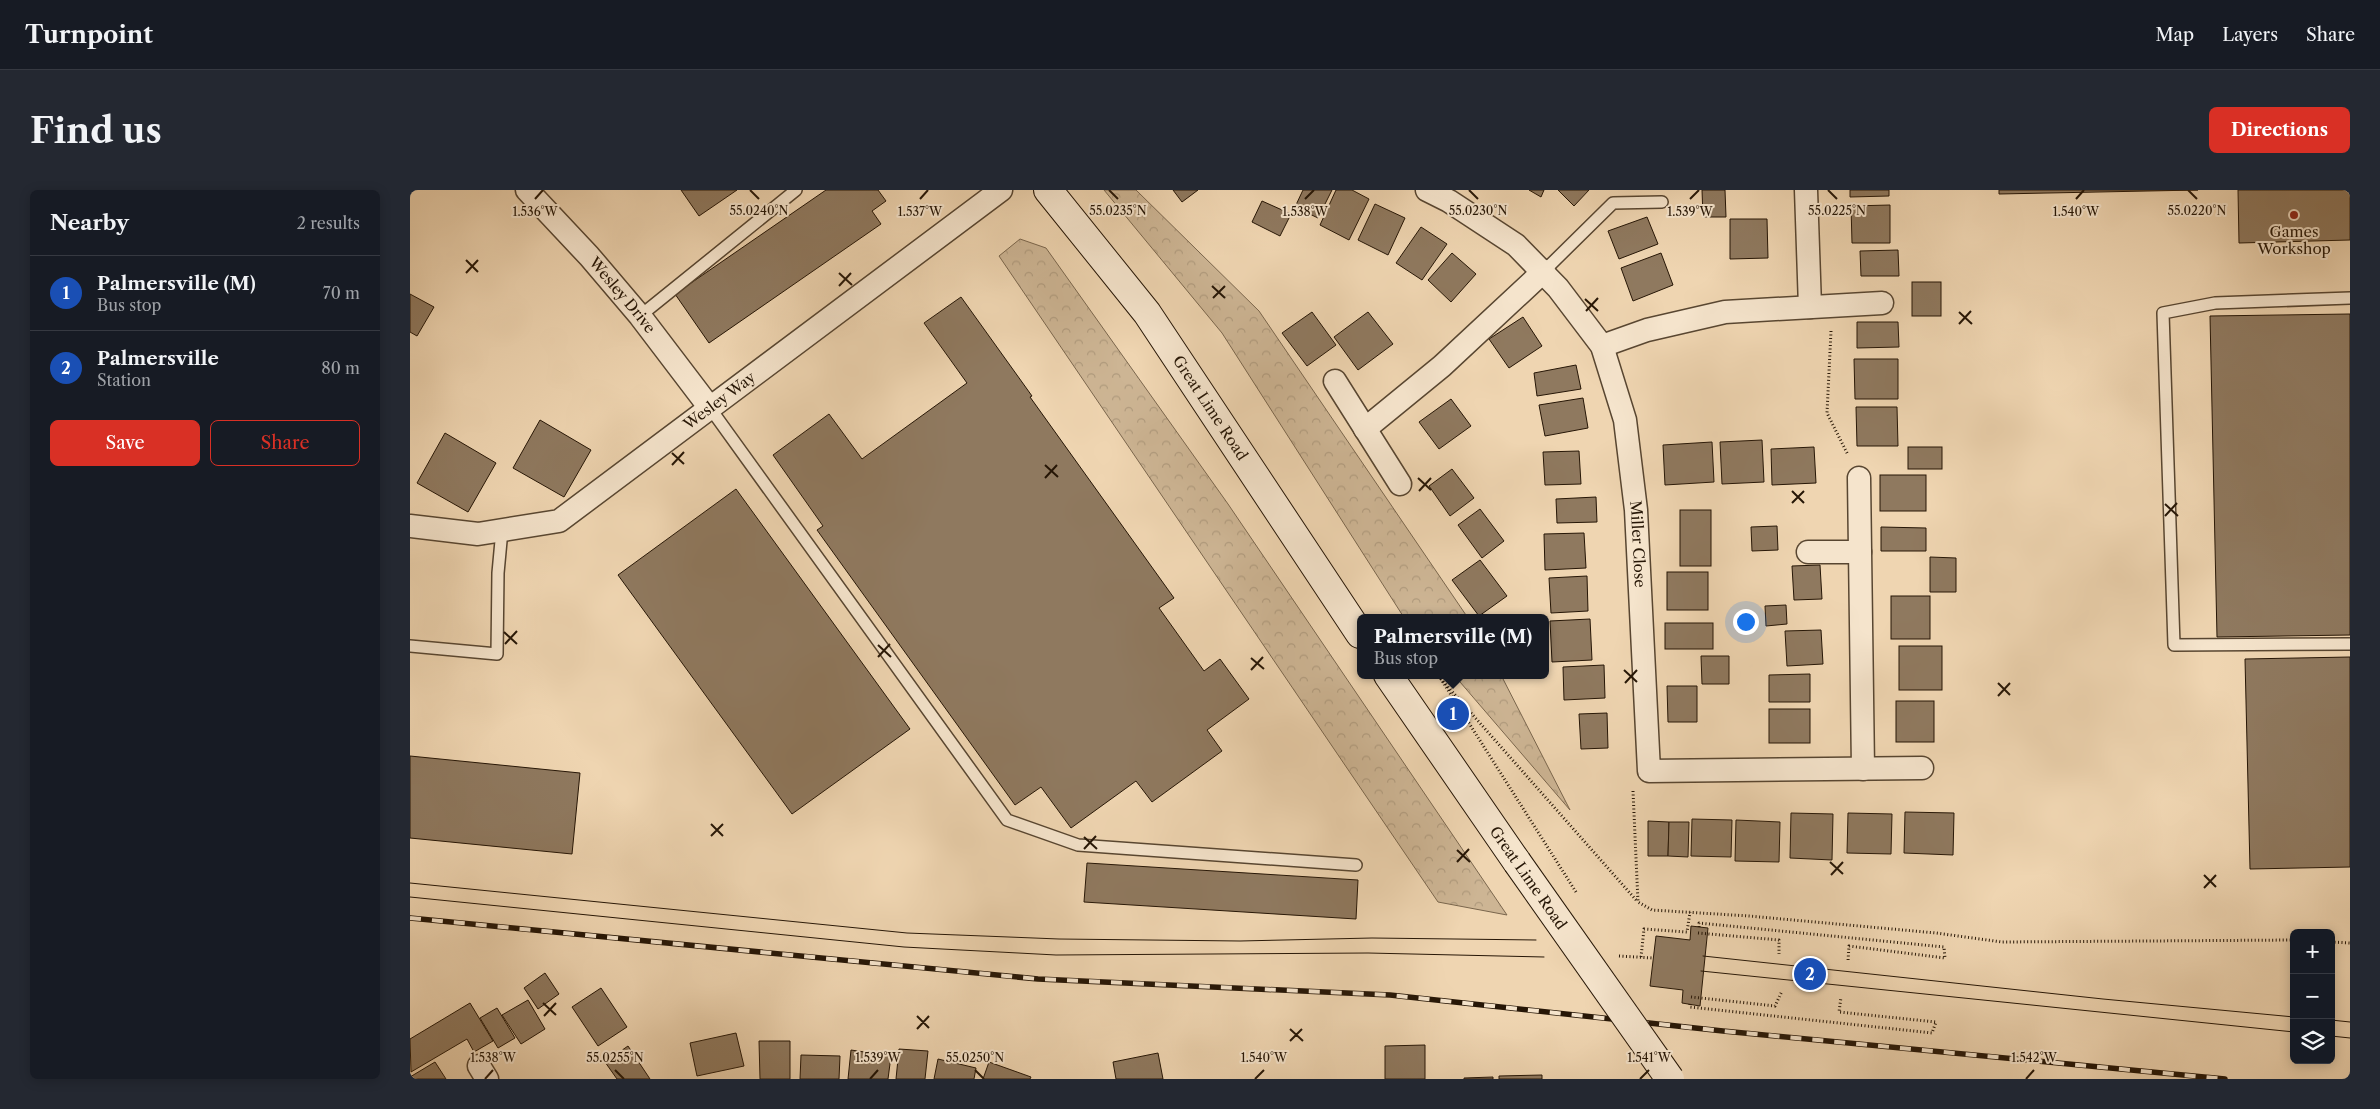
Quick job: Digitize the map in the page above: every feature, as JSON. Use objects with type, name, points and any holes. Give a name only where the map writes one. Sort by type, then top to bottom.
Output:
[{"type":"main road","name":"Great Lime Road","points":[[1048,190],[1147,313],[1357,629]]},
{"type":"main road","name":"Great Lime Road","points":[[1391,679],[1516,862],[1670,1079]]},
{"type":"street","name":"Wesley Drive","points":[[527,190],[589,256],[640,316],[710,408]]},
{"type":"street","name":"Wesley Way","points":[[410,526],[478,534],[558,521],[1001,190]]},
{"type":"street","name":"Miller Close","points":[[1427,190],[1449,201],[1516,245],[1544,271],[1602,346],[1625,420],[1636,510],[1649,771]]},
{"type":"street","points":[[1806,190],[1821,306]]},
{"type":"street","points":[[1366,429],[1442,366],[1544,271]]},
{"type":"street","points":[[1602,346],[1648,330],[1725,312],[1882,303]]},
{"type":"street","points":[[1335,381],[1400,484]]},
{"type":"street","points":[[1859,478],[1863,769]]},
{"type":"street","points":[[1808,552],[1860,552]]},
{"type":"street","points":[[1649,771],[1922,768]]},
{"type":"lane","points":[[640,316],[796,190]]},
{"type":"lane","points":[[1544,271],[1613,203],[1662,202]]},
{"type":"lane","points":[[2350,298],[2215,303],[2163,313],[2174,645],[2350,644]]},
{"type":"lane","points":[[710,408],[1007,820],[1078,845],[1356,865]]},
{"type":"lane","points":[[410,646],[497,654],[498,573],[502,530]]},
{"type":"path","points":[[1821,306],[1827,413],[1859,478]]},
{"type":"path","points":[[1580,898],[1441,679],[1638,902],[1652,910],[1936,932],[2002,942],[2290,940]]},
{"type":"path","points":[[1638,902],[1633,789],[1649,771]]},
{"type":"path","points":[[1641,957],[1644,929],[1687,932],[1690,912]]},
{"type":"path","points":[[1699,927],[1699,923],[1944,947],[1945,958],[1849,946],[1848,961]]},
{"type":"path","points":[[1698,932],[1779,940],[1779,954]]},
{"type":"path","points":[[2335,942],[2350,943]]},
{"type":"path","points":[[1691,997],[1775,1006],[1782,991]]},
{"type":"path","points":[[1690,1004],[1690,1007],[1932,1033],[1936,1022],[1839,1012],[1841,997]]},
{"type":"green space","points":[[1104,190],[1136,190],[1259,311],[1465,614],[1402,614],[1222,333]]},
{"type":"green space","points":[[1020,239],[1046,248],[1228,504],[1507,915],[1438,902],[999,256]]},
{"type":"green space","points":[[1457,679],[1503,679],[1570,810]]},
{"type":"building","points":[[681,190],[737,190],[699,216]]},
{"type":"building","points":[[826,190],[878,190],[886,201],[872,211],[881,224],[709,343],[675,294]]},
{"type":"building","points":[[1173,190],[1198,190],[1182,202]]},
{"type":"building","points":[[1303,190],[1332,190],[1318,218],[1295,207]]},
{"type":"building","points":[[1336,190],[1352,190],[1369,199],[1349,240],[1320,225]]},
{"type":"building","points":[[1529,190],[1544,190],[1541,197]]},
{"type":"building","points":[[1558,190],[1589,190],[1574,206]]},
{"type":"building","points":[[1702,190],[1725,190],[1726,217],[1703,217]]},
{"type":"building","points":[[1850,190],[1889,190],[1889,196],[1850,197]]},
{"type":"building","points":[[1999,190],[2198,190],[1999,194]]},
{"type":"building","name":"Games Workshop","points":[[2238,190],[2350,190],[2350,240],[2239,243]]},
{"type":"building","points":[[1262,201],[1291,214],[1280,236],[1252,222]]},
{"type":"building","points":[[1375,204],[1405,218],[1388,255],[1358,240]]},
{"type":"building","points":[[1890,205],[1890,243],[1852,243],[1851,206]]},
{"type":"building","points":[[1647,217],[1658,244],[1619,259],[1608,231]]},
{"type":"building","points":[[1730,219],[1767,219],[1768,258],[1730,259]]},
{"type":"building","points":[[1421,227],[1447,244],[1422,280],[1396,263]]},
{"type":"building","points":[[1898,250],[1899,276],[1861,276],[1860,251]]},
{"type":"building","points":[[1452,253],[1476,274],[1451,302],[1428,280]]},
{"type":"building","points":[[1661,253],[1673,285],[1633,301],[1621,268]]},
{"type":"building","points":[[1912,282],[1941,282],[1941,316],[1912,316]]},
{"type":"building","points":[[410,294],[434,307],[417,336],[410,332]]},
{"type":"building","points":[[961,297],[1174,598],[1159,608],[1204,671],[1220,659],[1249,699],[1207,730],[1222,751],[1152,802],[1136,781],[1071,828],[1041,787],[1015,805],[817,530],[823,526],[773,455],[829,414],[862,459],[967,383],[924,323]]},
{"type":"building","points":[[1312,312],[1336,345],[1307,366],[1282,333]]},
{"type":"building","points":[[1368,312],[1393,344],[1358,370],[1334,337]]},
{"type":"building","points":[[2350,314],[2350,635],[2217,637],[2210,316]]},
{"type":"building","points":[[1523,317],[1542,346],[1509,368],[1489,339]]},
{"type":"building","points":[[1857,322],[1898,322],[1899,347],[1857,348]]},
{"type":"building","points":[[1854,359],[1898,359],[1898,399],[1855,399]]},
{"type":"building","points":[[1576,365],[1581,389],[1537,396],[1534,373]]},
{"type":"building","points":[[1583,398],[1588,428],[1545,436],[1539,405]]},
{"type":"building","points":[[1451,399],[1471,426],[1439,449],[1419,422]]},
{"type":"building","points":[[1856,407],[1897,407],[1898,446],[1857,446]]},
{"type":"building","points":[[540,420],[591,450],[564,497],[513,468]]},
{"type":"building","points":[[445,433],[496,463],[468,512],[417,483]]},
{"type":"building","points":[[1762,440],[1764,482],[1722,484],[1720,442]]},
{"type":"building","points":[[1712,442],[1714,482],[1665,485],[1663,445]]},
{"type":"building","points":[[1814,447],[1816,483],[1772,485],[1771,449]]},
{"type":"building","points":[[1908,447],[1942,447],[1942,469],[1908,469]]},
{"type":"building","points":[[1579,451],[1581,484],[1545,485],[1543,452]]},
{"type":"building","points":[[1452,469],[1474,498],[1450,516],[1429,486]]},
{"type":"building","points":[[1880,475],[1926,475],[1926,511],[1880,511]]},
{"type":"building","points":[[736,489],[910,729],[792,814],[618,575]]},
{"type":"building","points":[[1596,497],[1597,522],[1557,523],[1556,499]]},
{"type":"building","points":[[1480,509],[1504,541],[1482,558],[1458,525]]},
{"type":"building","points":[[1680,510],[1711,510],[1711,566],[1680,566]]},
{"type":"building","points":[[1777,526],[1778,550],[1752,551],[1751,527]]},
{"type":"building","points":[[1881,527],[1926,528],[1926,551],[1881,551]]},
{"type":"building","points":[[1584,533],[1586,568],[1545,570],[1544,534]]},
{"type":"building","points":[[1930,557],[1956,558],[1956,592],[1930,592]]},
{"type":"building","points":[[1480,560],[1507,596],[1482,614],[1478,614],[1452,580]]},
{"type":"building","points":[[1820,565],[1822,599],[1794,600],[1792,566]]},
{"type":"building","points":[[1667,572],[1708,572],[1708,610],[1667,610]]},
{"type":"building","points":[[1587,576],[1588,611],[1551,613],[1549,578]]},
{"type":"building","points":[[1891,596],[1930,596],[1930,639],[1891,639]]},
{"type":"building","points":[[1786,605],[1787,624],[1766,626],[1765,606]]},
{"type":"building","points":[[1590,619],[1592,660],[1552,662],[1550,621]]},
{"type":"building","points":[[1665,623],[1713,623],[1713,649],[1665,649]]},
{"type":"building","points":[[1821,630],[1823,664],[1787,666],[1785,631]]},
{"type":"building","points":[[1899,646],[1942,646],[1942,690],[1899,690]]},
{"type":"building","points":[[1701,656],[1729,656],[1729,684],[1702,684]]},
{"type":"building","points":[[2350,657],[2350,867],[2250,869],[2245,659]]},
{"type":"building","points":[[1604,665],[1605,698],[1564,700],[1563,667]]},
{"type":"building","points":[[1810,674],[1810,702],[1769,702],[1769,675]]},
{"type":"building","points":[[1667,686],[1697,686],[1697,722],[1668,722]]},
{"type":"building","points":[[1896,701],[1934,701],[1934,742],[1896,742]]},
{"type":"building","points":[[1769,709],[1810,709],[1810,743],[1769,743]]},
{"type":"building","points":[[1607,713],[1608,748],[1581,749],[1579,714]]},
{"type":"building","points":[[410,756],[580,773],[572,854],[410,838]]},
{"type":"building","points":[[1905,812],[1954,813],[1953,855],[1904,853]]},
{"type":"building","points":[[1791,813],[1833,814],[1832,860],[1790,858]]},
{"type":"building","points":[[1848,813],[1892,814],[1891,854],[1847,853]]},
{"type":"building","points":[[1692,819],[1732,820],[1731,857],[1691,856]]},
{"type":"building","points":[[1736,820],[1780,822],[1779,862],[1735,861]]},
{"type":"building","points":[[1648,821],[1669,822],[1668,856],[1648,856]]},
{"type":"building","points":[[1669,822],[1689,822],[1688,857],[1668,856]]},
{"type":"building","points":[[1087,863],[1358,880],[1356,919],[1084,902]]},
{"type":"building","points":[[1691,926],[1708,928],[1700,1006],[1682,1003],[1683,990],[1650,986],[1656,936],[1690,940]]},
{"type":"building","points":[[545,973],[559,994],[538,1009],[524,988]]},
{"type":"building","points":[[601,988],[627,1027],[598,1046],[572,1007]]},
{"type":"building","points":[[528,1000],[545,1029],[521,1044],[502,1015]]},
{"type":"building","points":[[470,1003],[493,1041],[474,1052],[467,1039],[411,1072],[410,1039]]},
{"type":"building","points":[[497,1008],[515,1038],[498,1048],[480,1018]]},
{"type":"building","points":[[736,1033],[744,1066],[697,1076],[690,1043]]},
{"type":"building","points":[[759,1041],[790,1041],[790,1079],[760,1079]]},
{"type":"building","points":[[1425,1045],[1425,1079],[1385,1079],[1385,1046]]},
{"type":"building","points":[[628,1046],[650,1079],[617,1079],[605,1062]]},
{"type":"building","points":[[899,1049],[928,1051],[925,1079],[896,1079]]},
{"type":"building","points":[[851,1050],[891,1056],[888,1079],[848,1079]]},
{"type":"building","points":[[1158,1053],[1163,1079],[1116,1079],[1113,1062]]},
{"type":"building","points":[[801,1055],[840,1056],[839,1079],[800,1079]]},
{"type":"building","points":[[938,1059],[976,1068],[974,1079],[934,1079]]},
{"type":"building","points":[[435,1062],[446,1079],[410,1079],[410,1077]]},
{"type":"building","points":[[989,1062],[1031,1077],[1030,1079],[983,1079]]},
{"type":"building","points":[[1542,1075],[1542,1079],[1499,1079],[1499,1076]]},
{"type":"building","points":[[1493,1077],[1493,1079],[1464,1079],[1464,1078]]},
{"type":"tram line","points":[[410,883],[907,933],[1059,939],[1240,941],[1372,938],[1536,940]]},
{"type":"tram line","points":[[410,897],[904,947],[1056,955],[1368,953],[1544,957]]},
{"type":"tram line","points":[[1703,956],[2103,999],[2290,1017]]},
{"type":"tram line","points":[[1701,971],[2290,1032]]},
{"type":"tram line","points":[[2335,1020],[2350,1022]]},
{"type":"tram line","points":[[2335,1036],[2350,1038]]},
{"type":"railway","points":[[410,918],[1038,979],[1390,995],[1723,1031],[2225,1079]]},
{"type":"place","name":"Games Workshop","points":[[2294,215]]},
{"type":"place","name":"Palmersville (M)","points":[[1453,714]]},
{"type":"place","name":"Palmersville","points":[[1810,974]]}]
